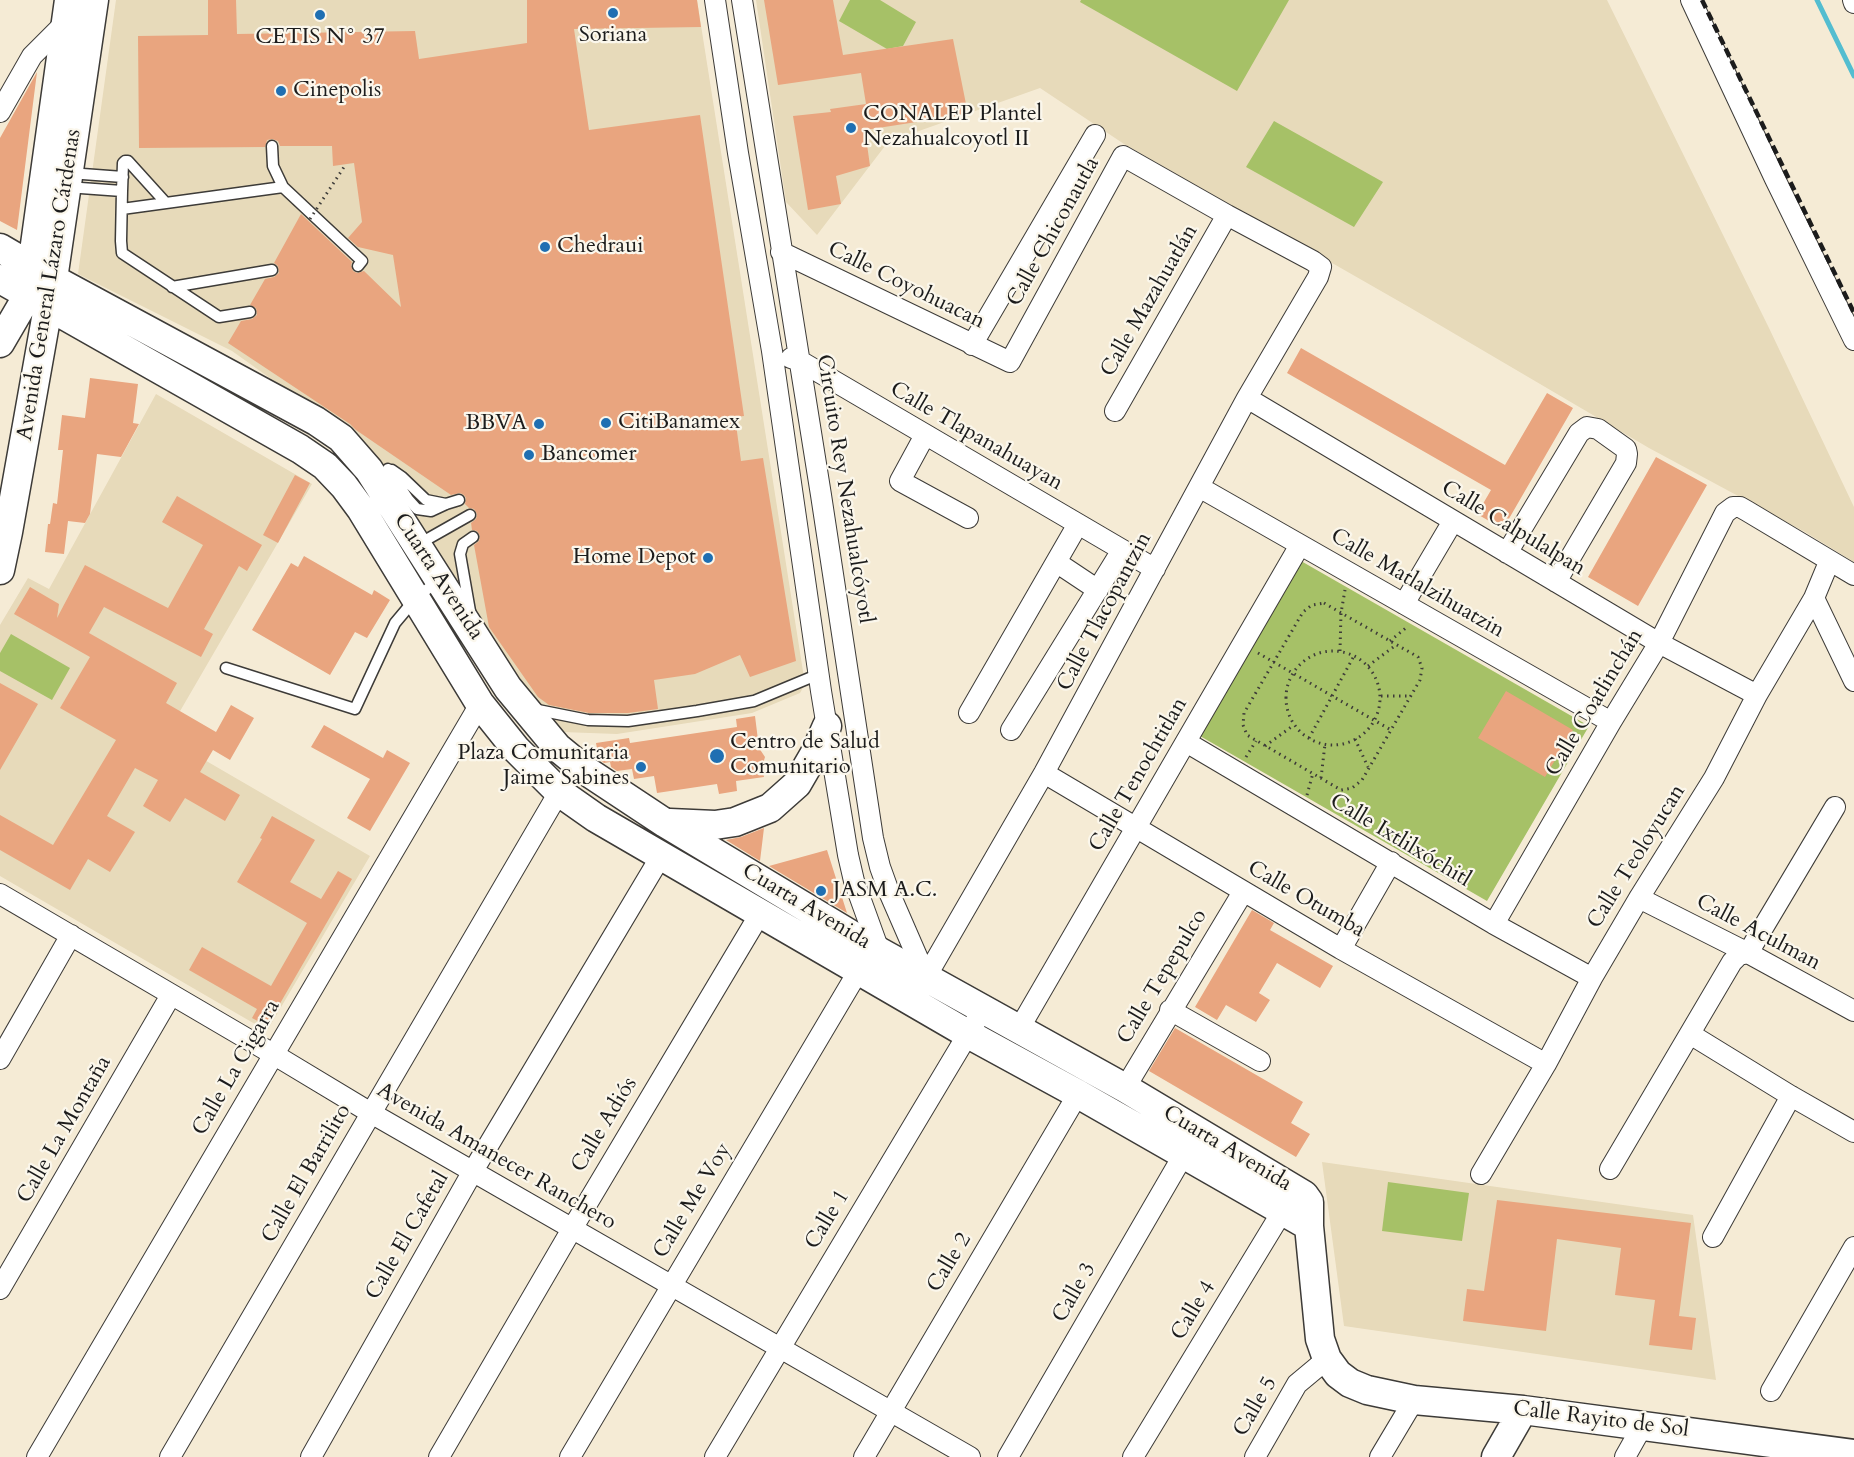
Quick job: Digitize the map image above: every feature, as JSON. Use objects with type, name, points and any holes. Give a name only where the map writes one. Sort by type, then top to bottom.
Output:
[{"type":"main road","name":"Avenida General Lázaro Cárdenas","points":[[42,273],[68,180],[94,0]]},
{"type":"main road","name":"Avenida General Lázaro Cárdenas","points":[[0,570],[8,532],[42,273],[68,10]]},
{"type":"main road","name":"Cuarta Avenida","points":[[0,248],[316,421],[379,469],[417,545],[508,688],[557,747],[585,770],[968,1034],[1184,1154],[1289,1200],[1304,1195],[1309,1202],[1309,1226],[1320,1339],[1327,1359]]},
{"type":"main road","name":"Cuarta Avenida","points":[[0,279],[300,449],[326,466],[361,509],[480,704],[516,749],[559,792],[596,818],[761,912],[870,966],[926,977],[1125,1088],[1289,1200]]},
{"type":"main road","points":[[0,343],[38,301]]},
{"type":"main road","points":[[344,486],[379,469]]},
{"type":"main road","points":[[392,559],[417,545]]},
{"type":"main road","points":[[665,823],[693,826],[715,825],[735,822],[770,808],[796,784],[815,753],[827,726]]},
{"type":"main road","name":"Calle Rayito de Sol","points":[[1327,1359],[1338,1374],[1350,1383],[1367,1390],[1414,1400],[1523,1410],[1643,1425],[1761,1449],[1854,1454]]},
{"type":"main road","points":[[1496,1457],[1523,1410]]},
{"type":"street","points":[[715,0],[738,153],[772,351],[827,726],[870,966]]},
{"type":"street","name":"Circuito Rey Nezahualcóyotl","points":[[742,0],[873,838],[889,892],[926,977]]},
{"type":"street","points":[[1691,0],[1854,340]]},
{"type":"street","points":[[0,112],[32,56],[68,10]]},
{"type":"street","points":[[972,345],[1095,135]]},
{"type":"street","name":"Calle Chiconautla","points":[[1010,362],[1123,156],[1227,215]]},
{"type":"street","name":"Calle Tlacopantzin","points":[[926,977],[1044,773],[1247,398],[1318,277],[1321,267],[1313,261],[1227,215]]},
{"type":"street","name":"Calle Mazahuatlán","points":[[1115,411],[1227,215]]},
{"type":"street","name":"Calle Coyohuacan","points":[[781,252],[1010,362]]},
{"type":"street","name":"Calle Tlapanahuayan","points":[[772,351],[800,361],[1155,569]]},
{"type":"street","name":"Calle Calpulalpan","points":[[1247,398],[1659,643],[1757,695]]},
{"type":"street","points":[[1507,553],[1579,433],[1587,427],[1598,429],[1626,449],[1626,463],[1556,582]]},
{"type":"street","points":[[925,435],[900,481],[968,518]]},
{"type":"street","points":[[786,449],[813,443]]},
{"type":"street","name":"Calle Matlalzihuatzin","points":[[1199,487],[1611,722]]},
{"type":"street","name":"Calle Coatlinchán","points":[[1494,924],[1659,643],[1725,513],[1733,507],[1747,510],[1829,562]]},
{"type":"street","points":[[1404,604],[1453,521]]},
{"type":"street","points":[[969,713],[1078,524]]},
{"type":"street","name":"Calle Tenochtitlan","points":[[1019,1029],[1300,545]]},
{"type":"street","points":[[1011,730],[1122,550]]},
{"type":"street","points":[[1056,562],[1098,590]]},
{"type":"street","points":[[1829,562],[1854,575]]},
{"type":"street","name":"Calle Teoloyucan","points":[[1481,1174],[1639,898],[1714,778],[1757,695],[1814,598],[1829,562]]},
{"type":"street","points":[[1814,598],[1854,681]]},
{"type":"street","name":"Calle La Cigarra","points":[[37,1457],[480,704]]},
{"type":"street","name":"Calle Ixtlilxóchitl","points":[[1186,742],[1494,924],[1592,978]]},
{"type":"street","name":"Calle Otumba","points":[[1044,773],[1341,949],[1546,1064]]},
{"type":"street","name":"Calle El Barrilito","points":[[171,1457],[559,792]]},
{"type":"street","points":[[1610,1169],[1732,962],[1739,955],[1748,953],[1835,807]]},
{"type":"street","name":"Calle El Cafetal","points":[[311,1457],[473,1171],[661,856]]},
{"type":"street","points":[[1341,949],[1391,862]]},
{"type":"street","name":"Calle Tepepulco","points":[[1125,1088],[1243,892]]},
{"type":"street","name":"Avenida Amanecer Ranchero","points":[[0,894],[371,1113],[970,1457]]},
{"type":"street","name":"Calle Aculman","points":[[1639,898],[1748,953],[1854,1011]]},
{"type":"street","name":"Calle Adiós","points":[[439,1457],[572,1228],[761,912]]},
{"type":"street","points":[[0,1059],[70,935]]},
{"type":"street","name":"Calle Me Voy","points":[[570,1457],[671,1285],[870,966]]},
{"type":"street","name":"Calle La Montaña","points":[[0,1290],[171,995]]},
{"type":"street","name":"Calle 1","points":[[715,1457],[983,1009]]},
{"type":"street","points":[[1170,1010],[1260,1061]]},
{"type":"street","points":[[1690,1034],[1854,1132]]},
{"type":"street","name":"Calle 2","points":[[864,1457],[1078,1094]]},
{"type":"street","points":[[1713,1237],[1791,1096]]},
{"type":"street","name":"Calle 3","points":[[1008,1457],[1184,1154]]},
{"type":"street","name":"Calle 4","points":[[1133,1457],[1289,1200]]},
{"type":"street","points":[[1771,1391],[1854,1247]]},
{"type":"street","name":"Calle 5","points":[[1255,1457],[1297,1384],[1327,1359]]},
{"type":"street","points":[[1380,1457],[1414,1400]]},
{"type":"street","points":[[1625,1457],[1643,1425]]},
{"type":"lane","points":[[272,146],[273,166],[283,187],[362,261],[358,266]]},
{"type":"lane","points":[[166,203],[128,161],[123,163],[122,253],[219,317],[250,312]]},
{"type":"lane","points":[[68,180],[123,177]]},
{"type":"lane","points":[[68,180],[122,191]]},
{"type":"lane","points":[[122,209],[283,187]]},
{"type":"lane","points":[[172,287],[272,270]]},
{"type":"lane","points":[[379,469],[402,477],[426,500],[446,504],[459,500]]},
{"type":"lane","points":[[417,545],[470,515]]},
{"type":"lane","points":[[473,537],[463,544],[460,554],[474,634]]},
{"type":"lane","points":[[226,668],[355,709],[395,623],[416,598],[440,580]]},
{"type":"lane","points":[[524,708],[588,720],[628,721],[754,701],[819,674]]},
{"type":"path","points":[[310,219],[346,164]]},
{"type":"path","points":[[1340,651],[1341,613],[1348,572]]},
{"type":"path","points":[[1324,603],[1341,613],[1418,657],[1422,668],[1420,680],[1358,785],[1341,790],[1247,735],[1243,725],[1244,713],[1303,612],[1312,605],[1324,603]]},
{"type":"path","points":[[1243,643],[1391,730]]},
{"type":"path","points":[[1368,666],[1396,645]]},
{"type":"path","points":[[1329,650],[1354,656],[1368,666],[1379,685],[1380,707],[1374,721],[1362,735],[1341,744],[1325,744],[1309,738],[1294,725],[1285,699],[1292,673],[1308,657],[1329,650]]},
{"type":"path","points":[[1309,738],[1354,656]]},
{"type":"path","points":[[1381,696],[1411,696]]},
{"type":"path","points":[[1265,746],[1294,725]]},
{"type":"path","points":[[1355,739],[1369,768]]},
{"type":"path","points":[[1321,778],[1325,744]]},
{"type":"shaded area","points":[[116,0],[697,0],[805,684],[800,693],[752,713],[617,734],[562,732],[549,728],[350,435],[232,351],[78,274]]},
{"type":"shaded area","points":[[756,0],[1607,0],[1769,328],[1854,507],[1854,562],[1805,532],[1649,448],[1124,144],[1040,88],[888,142],[817,235],[786,202]]},
{"type":"shaded area","points":[[156,394],[312,484],[165,737],[370,856],[267,1031],[0,876],[0,625],[28,578],[49,589]]},
{"type":"shaded area","points":[[1322,1162],[1693,1215],[1716,1380],[1344,1326]]},
{"type":"green space","points":[[850,0],[880,0],[916,22],[903,46],[887,49],[839,21]]},
{"type":"green space","points":[[1081,0],[1289,0],[1237,91],[1080,2]]},
{"type":"green space","points":[[1274,121],[1383,182],[1354,227],[1246,167]]},
{"type":"green space","points":[[1301,561],[1589,726],[1487,901],[1200,736]]},
{"type":"green space","points":[[11,634],[70,668],[52,700],[0,671],[0,653]]},
{"type":"green space","points":[[1388,1182],[1469,1193],[1462,1241],[1382,1231]]},
{"type":"building","points":[[208,0],[236,0],[237,34],[415,31],[419,59],[527,43],[527,0],[697,0],[701,27],[574,29],[589,130],[700,115],[744,416],[735,417],[741,461],[763,458],[796,661],[750,677],[740,655],[695,674],[654,680],[658,709],[628,713],[589,713],[549,705],[538,697],[489,627],[474,545],[479,541],[480,536],[477,531],[472,530],[471,523],[476,519],[477,514],[474,509],[465,504],[464,495],[460,493],[451,495],[228,343],[241,321],[252,319],[257,315],[256,308],[250,305],[265,279],[279,273],[278,266],[274,263],[301,214],[352,262],[353,271],[357,273],[364,271],[401,307],[393,255],[358,247],[348,238],[362,222],[354,163],[333,166],[332,146],[280,146],[278,141],[272,139],[267,140],[265,147],[139,148],[138,36],[208,35]]},
{"type":"building","points":[[764,0],[833,0],[843,55],[953,39],[968,114],[865,130],[870,166],[836,176],[841,204],[808,210],[793,116],[831,112],[830,109],[866,104],[861,73],[778,85]]},
{"type":"building","points":[[37,72],[17,230],[0,221],[0,138]]},
{"type":"building","points":[[1301,348],[1505,465],[1547,393],[1573,408],[1503,529],[1477,514],[1491,490],[1287,373]]},
{"type":"building","points":[[90,378],[138,384],[133,423],[139,424],[121,457],[97,454],[90,514],[85,523],[68,521],[64,554],[45,552],[53,503],[57,504],[63,450],[58,450],[62,415],[85,418]]},
{"type":"building","points":[[1656,457],[1707,485],[1638,606],[1588,577]]},
{"type":"building","points":[[295,475],[310,483],[278,543],[263,535]]},
{"type":"building","points":[[177,496],[262,545],[247,571],[239,566],[204,629],[213,634],[201,657],[104,607],[89,633],[177,683],[166,703],[216,732],[231,705],[254,718],[230,760],[213,750],[200,772],[240,795],[225,821],[185,798],[170,822],[143,806],[158,780],[135,768],[107,816],[135,832],[110,872],[88,859],[70,890],[0,850],[0,815],[53,845],[116,740],[60,708],[90,657],[14,614],[30,587],[59,604],[57,618],[85,565],[168,608],[203,545],[162,522]]},
{"type":"building","points":[[304,556],[372,595],[374,590],[390,600],[367,638],[355,632],[330,675],[252,630],[291,563],[298,567]]},
{"type":"building","points":[[0,683],[38,704],[0,770]]},
{"type":"building","points":[[1506,691],[1573,730],[1545,777],[1478,738]]},
{"type":"building","name":"Centro de Salud Comunitario","points":[[755,716],[759,748],[765,757],[762,767],[764,777],[736,781],[737,791],[719,794],[717,784],[657,793],[654,776],[634,779],[632,769],[617,771],[611,767],[610,762],[604,763],[599,759],[596,743],[629,738],[630,743],[737,727],[736,719]]},
{"type":"building","points":[[324,725],[383,758],[387,750],[410,763],[370,831],[347,818],[370,779],[311,747]]},
{"type":"building","points":[[272,816],[315,840],[290,882],[321,899],[338,871],[352,879],[267,1026],[252,1018],[257,1009],[189,970],[202,947],[271,986],[307,923],[237,882],[262,839],[260,838]]},
{"type":"building","points":[[764,828],[760,861],[726,840],[741,837]]},
{"type":"building","name":"JASM A.C.","points":[[827,850],[847,913],[769,866]]},
{"type":"building","points":[[1252,910],[1274,923],[1270,930],[1333,966],[1320,988],[1277,963],[1259,993],[1270,1000],[1256,1022],[1226,1005],[1217,1020],[1195,1007]]},
{"type":"building","points":[[1175,1028],[1303,1102],[1291,1123],[1310,1134],[1296,1157],[1149,1071]]},
{"type":"building","points":[[1497,1200],[1691,1223],[1679,1316],[1696,1318],[1692,1350],[1649,1345],[1655,1300],[1615,1295],[1621,1248],[1557,1239],[1546,1331],[1463,1321],[1467,1289],[1484,1291]]},
{"type":"waterway","points":[[1817,0],[1854,76]]},
{"type":"railway","points":[[1702,0],[1854,313]]},
{"type":"place","name":"Soriana","points":[[613,13]]},
{"type":"place","name":"CETIS N° 37","points":[[320,15]]},
{"type":"place","name":"Cinepolis","points":[[281,91]]},
{"type":"place","name":"CONALEP Plantel Nezahualcoyotl II","points":[[851,128]]},
{"type":"place","name":"Chedraui","points":[[545,247]]},
{"type":"place","name":"CitiBanamex","points":[[606,423]]},
{"type":"place","name":"BBVA","points":[[539,424]]},
{"type":"place","name":"Bancomer","points":[[529,455]]},
{"type":"place","name":"Home Depot","points":[[708,558]]},
{"type":"place","name":"Centro de Salud Comunitario","points":[[717,756]]},
{"type":"place","name":"Plaza Comunitaria Jaime Sabines","points":[[641,767]]},
{"type":"place","name":"JASM A.C.","points":[[821,891]]}]
